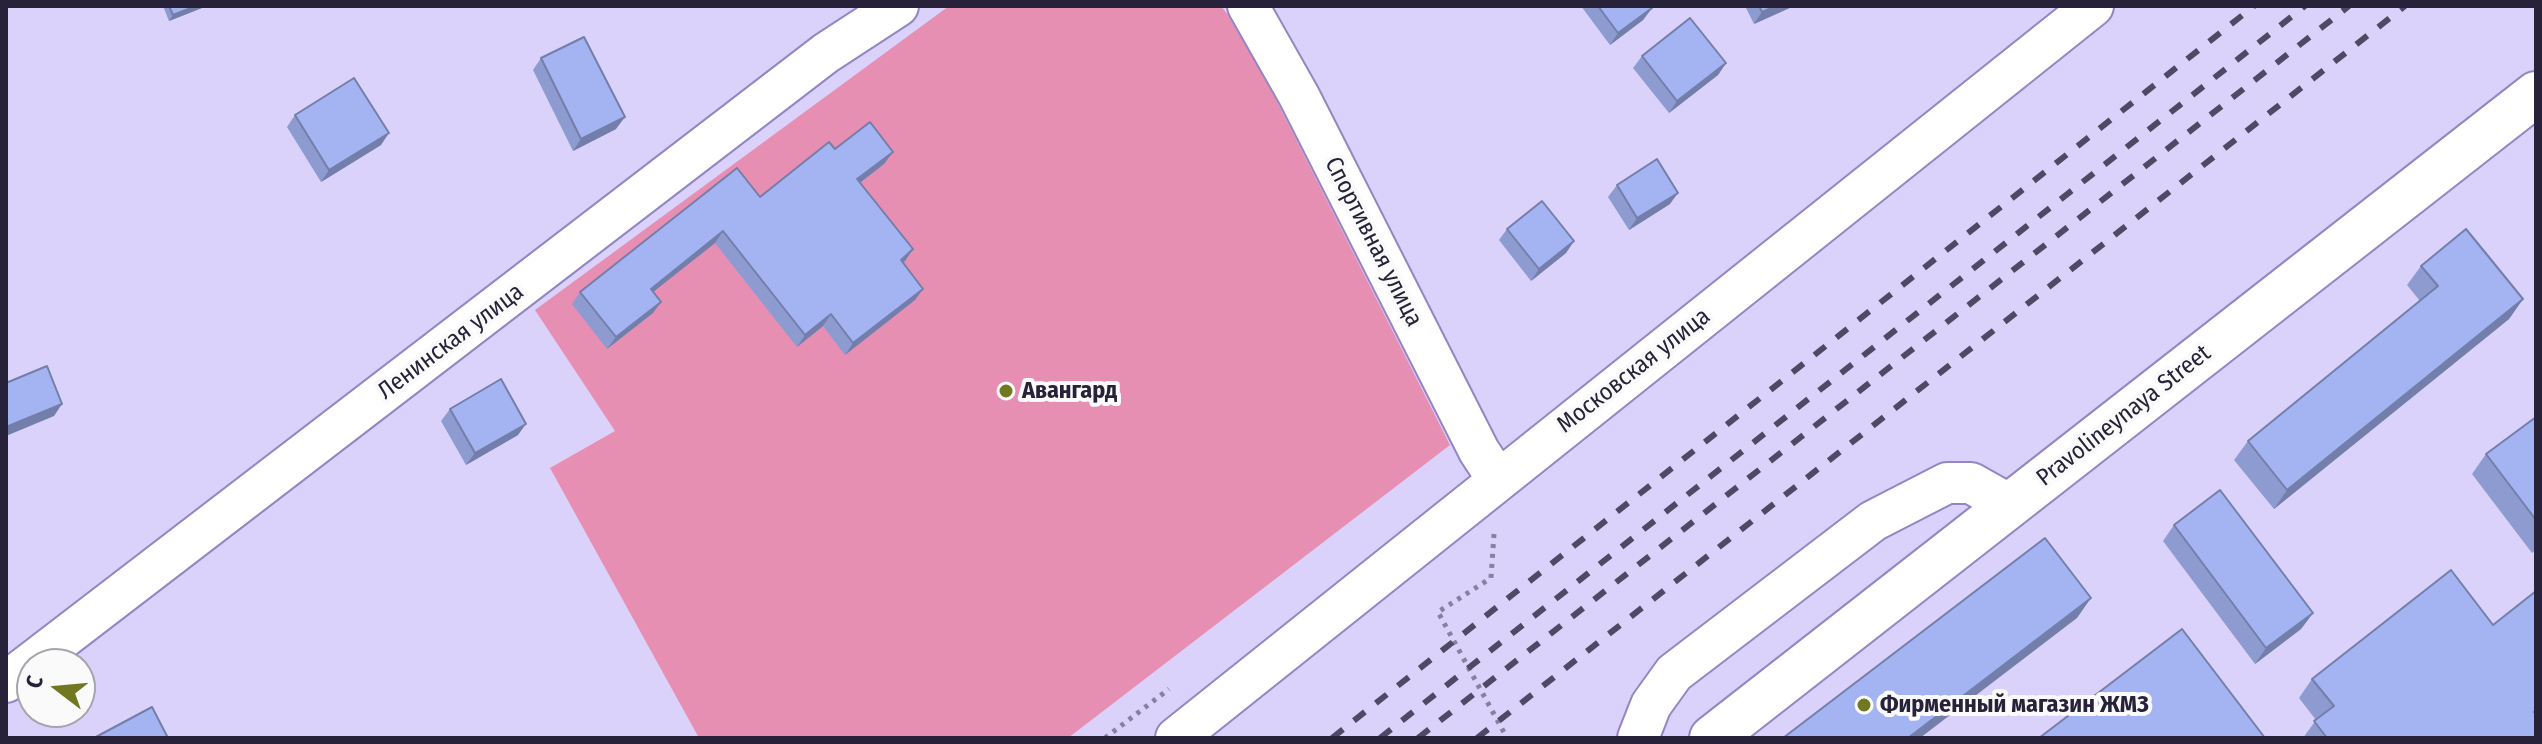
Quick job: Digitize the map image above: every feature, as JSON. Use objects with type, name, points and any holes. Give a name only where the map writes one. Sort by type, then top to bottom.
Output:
[{"type":"main road","name":"Pravolineynaya Street","points":[[1712,738],[2536,94]]},
{"type":"street","name":"Ленинская улица","points":[[6,682],[826,53],[898,6]]},
{"type":"street","name":"Спортивная улица","points":[[1248,6],[1299,96],[1479,451],[1498,480]]},
{"type":"street","name":"Московская улица","points":[[1176,738],[2093,6]]},
{"type":"street","points":[[1638,738],[1651,705],[1674,673],[1873,521],[1947,483],[1971,483],[2010,505]]},
{"type":"path","points":[[1498,480],[1491,578],[1438,612],[1507,738]]},
{"type":"shaded area","name":"Авангард","points":[[949,6],[1221,6],[1243,34],[1450,445],[1068,738],[699,738],[550,468],[615,431],[535,310]]},
{"type":"building","points":[[169,6],[196,6],[173,15]]},
{"type":"building","points":[[1598,6],[1650,6],[1652,8],[1618,33]]},
{"type":"building","points":[[1759,6],[1776,6],[1762,12]]},
{"type":"building","points":[[1690,18],[1726,63],[1677,101],[1642,56]]},
{"type":"building","points":[[584,37],[625,117],[581,139],[541,58]]},
{"type":"building","points":[[354,78],[389,133],[329,170],[295,115]]},
{"type":"building","points":[[870,122],[893,152],[857,179],[913,249],[901,260],[923,289],[853,343],[831,314],[805,335],[723,231],[651,289],[661,302],[616,337],[580,292],[737,168],[760,197],[829,142],[835,149]]},
{"type":"building","points":[[1657,159],[1678,193],[1637,218],[1617,185]]},
{"type":"building","points":[[1542,201],[1574,241],[1539,269],[1507,229]]},
{"type":"building","points":[[2466,229],[2523,299],[2287,490],[2248,441],[2438,286],[2421,266]]},
{"type":"building","points":[[47,366],[62,404],[6,427],[6,383]]},
{"type":"building","points":[[501,379],[526,424],[475,453],[450,409]]},
{"type":"building","points":[[2536,417],[2536,520],[2486,454]]},
{"type":"building","points":[[2220,490],[2313,613],[2266,648],[2174,525]]},
{"type":"building","points":[[2045,538],[2091,598],[1908,738],[1783,738]]},
{"type":"building","points":[[2451,570],[2493,625],[2536,591],[2536,738],[2327,738],[2314,721],[2334,706],[2312,679]]},
{"type":"building","points":[[2182,629],[2265,738],[2039,738]]},
{"type":"building","points":[[152,707],[168,738],[94,738]]},
{"type":"railway","points":[[1332,738],[2254,6]]},
{"type":"railway","points":[[1380,738],[2305,6]]},
{"type":"railway","points":[[1418,738],[2349,6]]},
{"type":"railway","points":[[1477,738],[2405,6]]},
{"type":"place","name":"Авангард","points":[[1006,391]]},
{"type":"place","name":"Фирменный магазин ЖМЗ","points":[[1864,705]]}]
